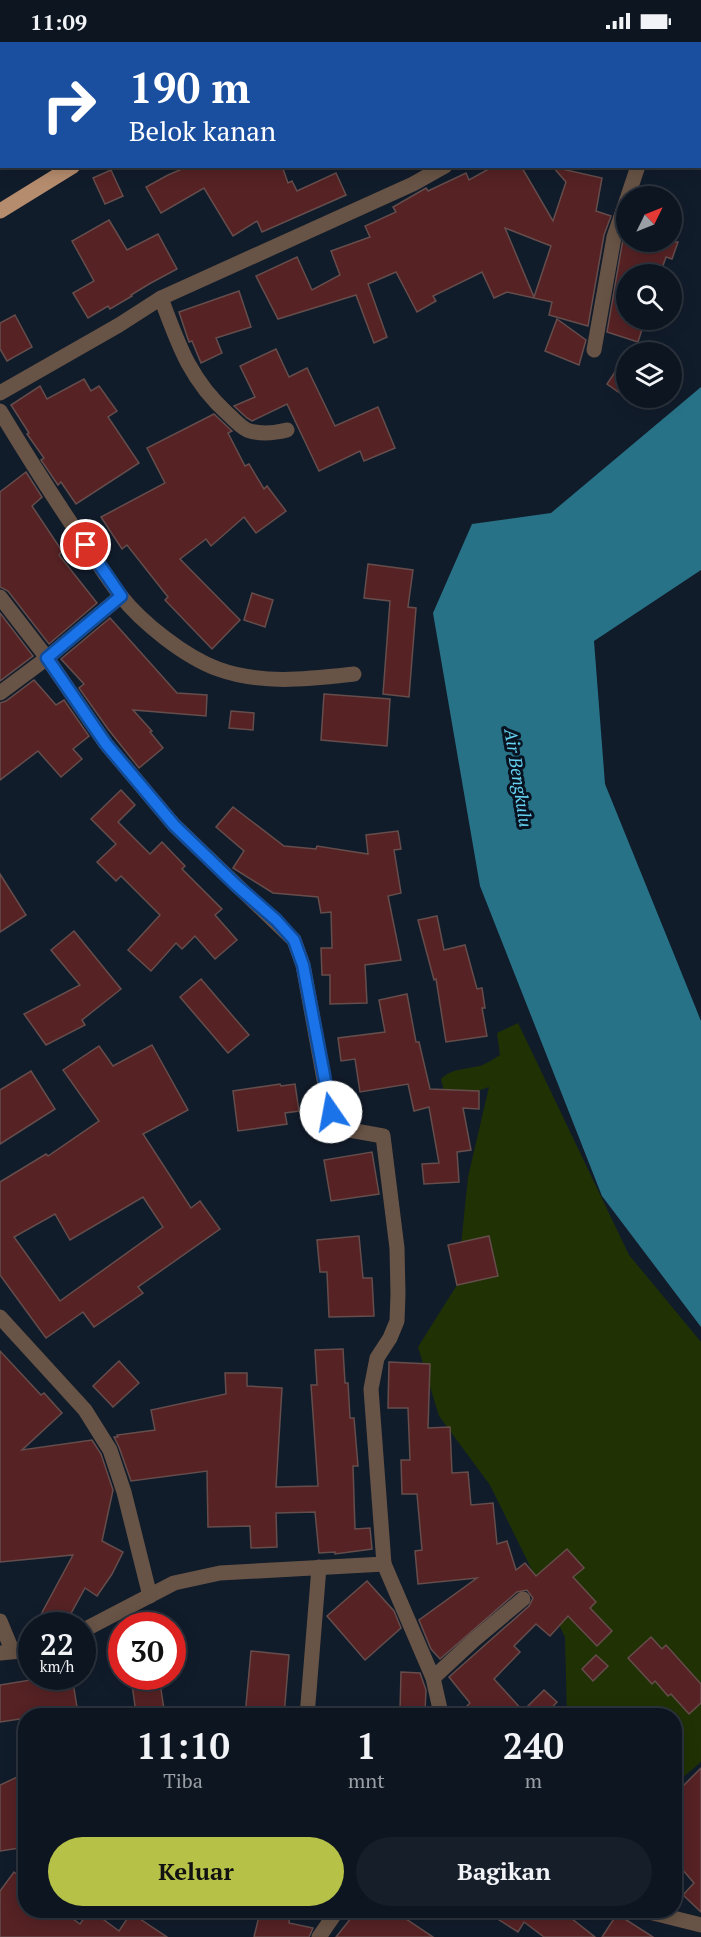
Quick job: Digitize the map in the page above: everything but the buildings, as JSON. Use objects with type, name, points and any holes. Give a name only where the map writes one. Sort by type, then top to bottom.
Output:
[{"type":"main road","points":[[0,211],[70,168]]},
{"type":"street","points":[[0,393],[161,298],[413,184],[441,168]]},
{"type":"street","points":[[632,186],[637,168]]},
{"type":"street","points":[[594,350],[616,231]]},
{"type":"street","points":[[161,298],[186,362],[208,396],[248,431],[273,433],[287,430]]},
{"type":"street","points":[[0,411],[51,494],[121,596],[139,615],[182,650],[219,669],[243,675],[292,681],[354,674]]},
{"type":"street","points":[[0,693],[47,658],[121,596]]},
{"type":"street","points":[[0,597],[47,658],[106,744],[174,825],[276,920],[294,940],[303,965],[331,1112],[345,1129],[383,1136],[397,1248],[398,1294],[397,1321],[390,1338],[377,1358],[370,1389],[384,1564],[433,1678],[440,1708]]},
{"type":"street","points":[[0,1317],[85,1410],[110,1450],[124,1492],[150,1596]]},
{"type":"street","points":[[96,1624],[174,1583],[220,1573],[384,1564]]},
{"type":"street","points":[[308,1708],[319,1566]]},
{"type":"street","points":[[433,1678],[523,1599]]},
{"type":"street","points":[[0,1622],[6,1652]]},
{"type":"street","points":[[322,1936],[333,1918]]},
{"type":"street","points":[[673,1918],[701,1925]]},
{"type":"green space","points":[[518,1023],[629,1255],[701,1342],[701,1762],[682,1778],[682,1708],[567,1708],[565,1637],[490,1485],[439,1416],[418,1347],[457,1285],[468,1177],[489,1087],[464,1096],[444,1091],[441,1079],[456,1071],[483,1065],[500,1055],[497,1033]]},
{"type":"water","name":"Air Bengkulu","points":[[701,387],[701,570],[594,641],[605,784],[701,1021],[701,1327],[602,1196],[480,886],[433,613],[472,524],[551,513],[676,408],[682,408],[682,403]]},
{"type":"route","points":[[86,545],[121,596],[47,658],[106,744],[174,825],[276,920],[294,940],[303,965],[331,1112]]}]
